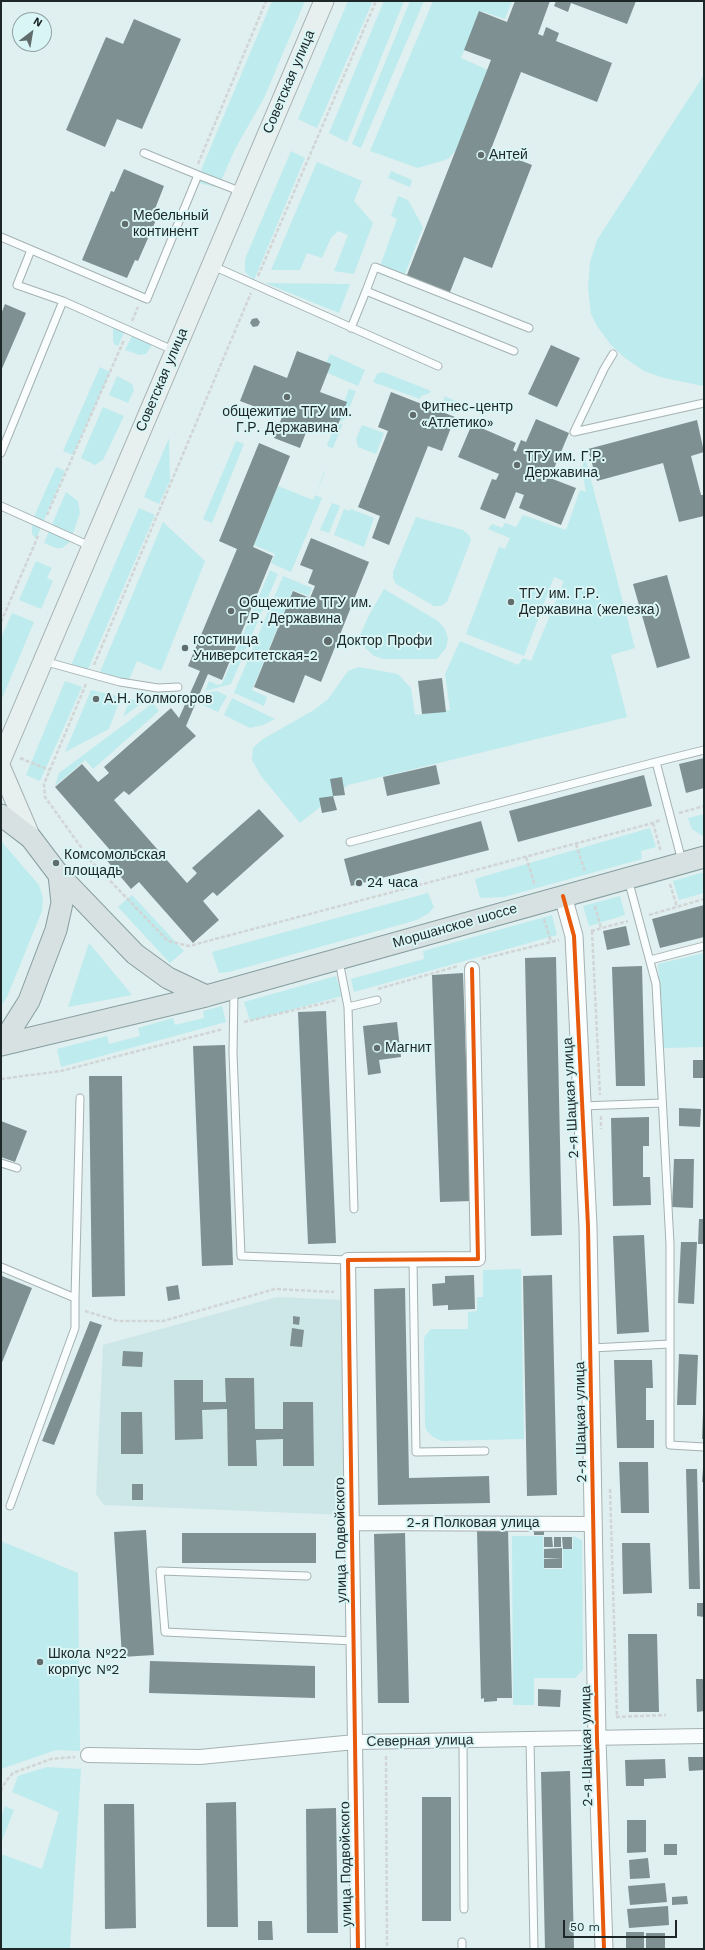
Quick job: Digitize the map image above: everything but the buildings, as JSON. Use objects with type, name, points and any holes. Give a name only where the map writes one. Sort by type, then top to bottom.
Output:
[{"type":"main road","name":"Советская улица","points":[[2,760],[91,546],[324,1]]},
{"type":"main road","points":[[2,760],[32,838],[59,875],[135,954],[168,978],[206,996]]},
{"type":"main road","points":[[1,815],[32,838]]},
{"type":"main road","name":"Моршанское шоссе","points":[[1,1045],[206,996],[704,856]]},
{"type":"main road","points":[[1,1039],[7,1036],[29,1001],[56,930],[62,902],[59,875]]},
{"type":"street","name":"2-я Шацкая улица","points":[[563,896],[574,936],[588,1226],[597,1710],[604,1949]]},
{"type":"street","points":[[348,1260],[478,1259],[471,965]]},
{"type":"street","name":"улица Подвойского","points":[[348,1260],[358,1949]]},
{"type":"street","name":"2-я Полковая улица","points":[[352,1523],[594,1524]]},
{"type":"street","name":"Северная улица","points":[[88,1755],[200,1757],[355,1742],[704,1736]]},
{"type":"lane","points":[[144,153],[242,192]]},
{"type":"lane","points":[[1,237],[147,299],[196,174]]},
{"type":"lane","points":[[31,250],[17,285],[62,302],[175,351]]},
{"type":"lane","points":[[211,265],[438,366]]},
{"type":"lane","points":[[351,328],[375,267],[529,328]]},
{"type":"lane","points":[[366,291],[514,351]]},
{"type":"lane","points":[[1,453],[62,302]]},
{"type":"lane","points":[[613,354],[604,368],[574,432],[704,403]]},
{"type":"lane","points":[[1,506],[91,546]]},
{"type":"lane","points":[[43,661],[120,682],[158,688],[178,687]]},
{"type":"lane","points":[[350,842],[704,750]]},
{"type":"lane","points":[[656,762],[682,862]]},
{"type":"lane","points":[[628,877],[656,984],[670,1244],[670,1445],[704,1447]]},
{"type":"lane","points":[[650,960],[704,946]]},
{"type":"lane","points":[[338,959],[348,1007],[354,1209]]},
{"type":"lane","points":[[234,988],[232,1025],[241,1256],[348,1260]]},
{"type":"lane","points":[[348,1007],[377,1000]]},
{"type":"lane","points":[[10,1506],[75,1328],[80,1098]]},
{"type":"lane","points":[[582,1106],[662,1102]]},
{"type":"lane","points":[[1,1163],[17,1168]]},
{"type":"lane","points":[[413,1260],[416,1452],[484,1452]]},
{"type":"lane","points":[[1,1267],[75,1298]]},
{"type":"lane","points":[[591,1348],[670,1344]]},
{"type":"lane","points":[[307,1576],[160,1571],[165,1632],[354,1641]]},
{"type":"lane","points":[[530,1739],[534,1949]]},
{"type":"lane","points":[[463,1740],[464,1909]]},
{"type":"path","points":[[196,174],[266,1]]},
{"type":"path","points":[[92,668],[376,1]]},
{"type":"path","points":[[1,622],[142,297]]},
{"type":"path","points":[[86,683],[49,770],[44,784],[44,797],[91,861],[168,941],[189,946],[653,823],[669,815],[704,806]]},
{"type":"path","points":[[2,760],[49,770]]},
{"type":"path","points":[[653,823],[661,852]]},
{"type":"path","points":[[670,881],[677,907]]},
{"type":"path","points":[[377,989],[471,965],[704,899]]},
{"type":"path","points":[[1,1078],[61,1071],[224,1029],[232,1025],[347,998]]},
{"type":"path","points":[[75,1298],[85,1310],[118,1321],[163,1321],[275,1289],[349,1292]]},
{"type":"path","points":[[597,1710],[616,1717],[666,1715]]},
{"type":"path","points":[[386,1741],[387,1949]]},
{"type":"path","points":[[1,1792],[6,1781],[13,1773],[51,1759],[88,1755]]},
{"type":"shaded area","points":[[272,1],[305,1],[264,98],[235,149],[221,181],[215,187],[196,182]]},
{"type":"shaded area","points":[[348,1],[373,1],[317,128],[298,119]]},
{"type":"shaded area","points":[[384,1],[404,1],[347,142],[329,133]]},
{"type":"shaded area","points":[[410,1],[424,1],[361,148],[352,144]]},
{"type":"shaded area","points":[[433,1],[512,1],[505,19],[481,11],[461,58],[488,70],[456,150],[448,159],[418,168],[370,151]]},
{"type":"shaded area","points":[[704,75],[703,386],[664,378],[644,371],[625,358],[611,345],[597,326],[591,314],[588,288],[590,262],[597,240]]},
{"type":"shaded area","points":[[291,151],[305,158],[254,280],[245,272],[245,259]]},
{"type":"shaded area","points":[[317,162],[362,181],[354,201],[373,223],[354,274],[334,271],[348,235],[338,231],[331,238],[322,258],[307,253],[300,270],[271,270]]},
{"type":"shaded area","points":[[391,171],[412,180],[410,187],[388,178]]},
{"type":"shaded area","points":[[398,196],[408,200],[423,227],[402,282],[378,272],[397,219],[391,216]]},
{"type":"shaded area","points":[[265,283],[350,284],[339,313]]},
{"type":"shaded area","points":[[116,321],[127,326],[118,346],[114,344],[113,339],[113,328]]},
{"type":"shaded area","points":[[135,330],[156,339],[146,354],[140,355],[125,350]]},
{"type":"shaded area","points":[[330,354],[365,370],[358,386],[323,371]]},
{"type":"shaded area","points":[[100,367],[110,372],[73,455],[63,451]]},
{"type":"shaded area","points":[[383,372],[431,391],[430,393],[421,396],[420,399],[373,382],[377,374]]},
{"type":"shaded area","points":[[117,376],[132,384],[134,390],[128,403],[109,395]]},
{"type":"shaded area","points":[[349,389],[356,391],[345,419],[336,424]]},
{"type":"shaded area","points":[[444,396],[460,403],[455,414],[448,411],[448,404],[444,401]]},
{"type":"shaded area","points":[[103,407],[124,416],[103,460],[95,465],[81,458]]},
{"type":"shaded area","points":[[343,423],[333,448],[328,447],[327,445],[334,428]]},
{"type":"shaded area","points":[[362,425],[384,433],[376,454],[358,447],[356,439]]},
{"type":"shaded area","points":[[169,438],[170,481],[159,504],[144,497]]},
{"type":"shaded area","points":[[236,441],[244,444],[212,523],[203,519]]},
{"type":"shaded area","points":[[585,457],[635,648],[611,655],[627,717],[348,785],[300,823],[261,776],[252,760],[253,748],[263,739],[314,710],[328,699],[348,671],[359,667],[398,674],[411,688],[415,715],[450,710],[445,674],[460,641],[518,665],[523,658],[531,661],[564,581],[554,577],[524,656],[466,634],[499,547],[505,549],[510,538],[488,529],[492,524],[502,528],[505,523],[516,527],[523,515],[566,530],[580,490],[586,492],[582,469]]},
{"type":"shaded area","points":[[56,467],[65,471],[36,539],[32,534],[32,521]]},
{"type":"shaded area","points":[[318,470],[325,473],[315,494],[324,473]]},
{"type":"shaded area","points":[[278,486],[313,500],[315,495],[322,498],[291,572],[271,563],[275,554],[254,545]]},
{"type":"shaded area","points":[[66,492],[78,501],[80,513],[70,542],[62,548],[56,548],[44,543]]},
{"type":"shaded area","points":[[332,503],[340,506],[329,533],[320,530]]},
{"type":"shaded area","points":[[139,508],[155,515],[85,676],[69,670]]},
{"type":"shaded area","points":[[344,509],[350,511],[351,509],[374,518],[364,547],[334,535]]},
{"type":"shaded area","points":[[416,517],[463,530],[469,535],[471,540],[447,602],[441,606],[434,606],[396,584],[393,578],[393,572]]},
{"type":"shaded area","points":[[163,522],[205,561],[161,671],[137,661],[126,687],[97,679]]},
{"type":"shaded area","points":[[36,561],[52,568],[47,578],[53,581],[41,609],[19,600]]},
{"type":"shaded area","points":[[270,570],[278,574],[231,684],[205,691],[209,681],[218,685],[222,684]]},
{"type":"shaded area","points":[[283,576],[312,588],[309,596],[293,590],[252,690],[267,697],[264,706],[234,693]]},
{"type":"shaded area","points":[[384,589],[438,621],[445,629],[448,639],[446,648],[437,659],[384,659],[374,656],[361,644],[359,638],[368,617]]},
{"type":"shaded area","points":[[12,613],[34,622],[1,701],[1,638]]},
{"type":"shaded area","points":[[65,681],[82,687],[40,781],[26,775]]},
{"type":"shaded area","points":[[91,690],[121,697],[109,729],[65,752]]},
{"type":"shaded area","points":[[217,691],[227,696],[218,712],[197,702],[201,694]]},
{"type":"shaded area","points":[[232,698],[275,719],[263,725],[250,728],[224,715]]},
{"type":"shaded area","points":[[130,699],[143,702],[123,717]]},
{"type":"shaded area","points":[[153,703],[159,711],[93,769],[85,760],[55,786],[59,773]]},
{"type":"shaded area","points":[[704,814],[704,837],[692,829],[688,818]]},
{"type":"shaded area","points":[[650,828],[656,847],[641,851],[642,859],[504,897],[480,898],[475,879]]},
{"type":"shaded area","points":[[1,841],[39,885],[43,898],[42,911],[7,997],[1,1006]]},
{"type":"shaded area","points":[[704,872],[704,893],[679,900],[673,881]]},
{"type":"shaded area","points":[[428,893],[434,907],[429,913],[417,920],[229,972],[219,973],[212,952]]},
{"type":"shaded area","points":[[132,895],[184,951],[170,963],[118,907]]},
{"type":"shaded area","points":[[620,896],[625,915],[589,926],[583,906]]},
{"type":"shaded area","points":[[552,915],[557,935],[354,992],[351,979],[424,959],[423,951]]},
{"type":"shaded area","points":[[89,943],[132,995],[68,1007]]},
{"type":"shaded area","points":[[704,953],[704,1047],[662,1048],[658,964]]},
{"type":"shaded area","points":[[336,976],[342,996],[250,1021],[244,1002]]},
{"type":"shaded area","points":[[222,1006],[226,1022],[61,1067],[57,1049],[107,1036],[109,1044],[140,1036],[138,1028],[173,1018],[175,1025],[204,1018],[203,1011]]},
{"type":"shaded area","points":[[521,1269],[524,1439],[442,1441],[433,1437],[426,1430],[425,1425],[425,1336],[431,1329],[468,1329],[468,1312],[477,1311],[477,1297],[483,1297],[483,1270]]},
{"type":"shaded area","points":[[277,1297],[344,1300],[344,1515],[104,1505],[96,1494],[103,1345]]},
{"type":"shaded area","points":[[512,1536],[543,1536],[544,1569],[563,1569],[563,1549],[573,1549],[573,1536],[582,1540],[583,1670],[575,1678],[534,1678],[534,1705],[513,1705]]},
{"type":"shaded area","points":[[1,1541],[78,1573],[80,1751],[56,1750],[1,1769]]},
{"type":"shaded area","points":[[47,1767],[81,1769],[70,1949],[1,1949],[1,1854],[42,1869],[59,1812],[12,1792],[18,1776]]},
{"type":"shaded area","points":[[5,1806],[14,1810],[1,1843],[1,1817]]},
{"type":"cycle path","points":[[563,896],[574,936],[588,1226],[597,1739],[604,1949]]},
{"type":"cycle path","points":[[358,1949],[348,1260],[478,1259],[472,969]]},
{"type":"place","name":"Антей","points":[[481,155]]},
{"type":"place","name":"Мебельный континент","points":[[125,224]]},
{"type":"place","name":"общежитие ТГУ им. Г.Р. Державина","points":[[287,397]]},
{"type":"place","name":"Фитнес-центр «Атлетико»","points":[[413,415]]},
{"type":"place","name":"ТГУ им. Г.Р. Державина","points":[[517,465]]},
{"type":"place","name":"ТГУ им. Г.Р. Державина (железка)","points":[[511,602]]},
{"type":"place","name":"Общежитие ТГУ им. Г.Р. Державина","points":[[231,611]]},
{"type":"place","name":"Доктор Профи","points":[[328,641]]},
{"type":"place","name":"гостиница Университетская-2","points":[[185,648]]},
{"type":"place","name":"А.Н. Колмогоров","points":[[96,699]]},
{"type":"place","name":"Комсомольская площадь","points":[[56,863]]},
{"type":"place","name":"24 часа","points":[[359,883]]},
{"type":"place","name":"Магнит","points":[[377,1048]]},
{"type":"place","name":"Школа №22 корпус №2","points":[[40,1662]]}]
